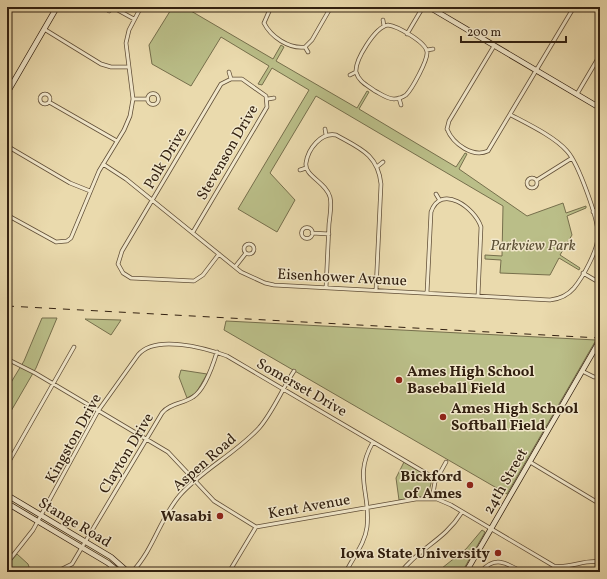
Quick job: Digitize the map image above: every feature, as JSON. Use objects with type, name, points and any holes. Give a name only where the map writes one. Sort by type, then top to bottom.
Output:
[{"type":"main road","points":[[7,93],[57,7]]},
{"type":"main road","points":[[429,7],[600,108]]},
{"type":"main road","name":"24th Street","points":[[466,572],[600,340]]},
{"type":"main road","name":"Stange Road","points":[[7,495],[118,562],[128,572]]},
{"type":"main road","name":"Stange Road","points":[[7,503],[119,572]]},
{"type":"street","points":[[103,7],[109,11],[114,7],[134,19]]},
{"type":"street","points":[[7,215],[56,242],[66,241],[75,233],[90,191],[103,164],[128,124],[133,99],[126,43],[129,30],[141,7]]},
{"type":"street","points":[[271,7],[265,17],[264,23],[267,28],[275,36],[291,46],[305,47],[312,40],[331,7]]},
{"type":"street","points":[[407,34],[423,7]]},
{"type":"street","points":[[494,46],[449,121],[447,129],[456,143],[475,154],[484,153],[492,147],[574,7]]},
{"type":"street","points":[[383,20],[384,26]]},
{"type":"street","points":[[384,26],[394,26],[420,41],[427,50],[426,62],[409,91],[399,98],[386,97],[361,82],[356,72],[358,61],[375,32],[384,26]]},
{"type":"street","points":[[44,30],[101,64],[111,67],[128,67]]},
{"type":"street","points":[[305,47],[308,52]]},
{"type":"street","points":[[427,50],[433,49]]},
{"type":"street","points":[[577,94],[600,54]]},
{"type":"street","points":[[229,72],[231,79]]},
{"type":"street","points":[[350,75],[356,72]]},
{"type":"street","name":"Stevenson Drive","points":[[193,232],[266,111],[268,99],[263,92],[242,80],[231,79]]},
{"type":"street","name":"Polk Drive","points":[[219,254],[200,278],[190,281],[136,278],[127,276],[119,267],[118,259],[221,84],[231,79]]},
{"type":"street","points":[[268,99],[274,98]]},
{"type":"street","points":[[399,98],[401,105]]},
{"type":"street","points":[[133,99],[147,99]]},
{"type":"street","points":[[49,102],[117,141]]},
{"type":"street","points":[[511,115],[561,145],[572,158],[537,180]]},
{"type":"street","points":[[325,129],[326,134]]},
{"type":"street","points":[[442,130],[447,129]]},
{"type":"street","points":[[326,288],[331,202],[325,187],[311,176],[306,168],[308,157],[318,141],[326,134],[336,135],[363,151],[378,166],[382,184],[376,290]]},
{"type":"street","points":[[7,146],[70,182],[90,191]]},
{"type":"street","points":[[484,153],[486,157]]},
{"type":"street","name":"Eisenhower Avenue","points":[[103,164],[126,179],[153,200],[248,277],[265,283],[326,288],[550,300],[558,299],[574,288],[597,244],[598,230],[593,212],[572,158]]},
{"type":"street","points":[[378,166],[383,162]]},
{"type":"street","points":[[300,170],[306,168]]},
{"type":"street","points":[[436,194],[439,200]]},
{"type":"street","points":[[427,293],[431,212],[434,204],[439,200],[446,198],[452,199],[470,210],[479,222],[482,234],[478,296]]},
{"type":"street","points":[[593,212],[600,210]]},
{"type":"street","points":[[312,233],[329,234]]},
{"type":"street","points":[[235,267],[246,253]]},
{"type":"street","points":[[583,273],[600,283]]},
{"type":"street","name":"Somerset Drive","points":[[147,346],[167,344],[189,346],[217,352],[227,356],[436,478]]},
{"type":"street","name":"Kingston Drive","points":[[7,563],[30,535],[42,516],[98,411],[138,355],[147,346]]},
{"type":"street","points":[[7,465],[54,385],[74,347]]},
{"type":"street","name":"Clayton Drive","points":[[56,572],[72,564],[166,409],[194,397],[198,393],[213,365],[217,352]]},
{"type":"street","name":"Kent Avenue","points":[[7,359],[169,453],[214,501],[256,527],[366,507],[432,499],[451,505],[554,566],[567,567],[592,560],[600,562]]},
{"type":"street","name":"Aspen Road","points":[[132,572],[149,551],[172,506],[195,481],[238,448],[258,428],[294,371]]},
{"type":"street","points":[[582,371],[594,377],[597,377],[600,372]]},
{"type":"street","points":[[346,572],[366,533],[368,516],[362,468],[373,442]]},
{"type":"street","points":[[432,499],[436,478],[446,462]]},
{"type":"street","points":[[530,462],[600,504]]},
{"type":"street","points":[[401,572],[412,560],[446,533],[462,512]]},
{"type":"street","points":[[229,572],[256,527]]},
{"type":"street","points":[[481,572],[490,563],[501,561],[522,572]]},
{"type":"green space","name":"Parkview Park","points":[[172,8],[191,11],[273,59],[281,45],[284,47],[276,61],[357,108],[367,91],[369,92],[359,109],[456,167],[465,153],[467,154],[459,169],[527,216],[563,203],[566,213],[586,206],[586,208],[567,216],[572,235],[560,255],[580,268],[579,270],[559,258],[550,275],[500,273],[501,260],[485,259],[485,255],[502,256],[503,206],[316,96],[270,173],[295,200],[277,232],[238,209],[309,90],[272,68],[262,85],[258,84],[269,66],[221,37],[191,86],[152,64],[149,45]]},
{"type":"green space","points":[[42,318],[57,318],[36,368],[7,418],[7,389],[24,361]]},
{"type":"green space","points":[[85,319],[121,320],[111,335]]},
{"type":"green space","points":[[226,321],[596,340],[507,494],[224,330]]},
{"type":"green space","points":[[181,370],[207,374],[196,393],[187,398],[179,377]]},
{"type":"green space","points":[[404,462],[432,479],[428,496],[399,500],[396,478]]},
{"type":"green space","points":[[482,530],[485,532],[462,572],[437,572],[466,549]]},
{"type":"green space","points":[[17,554],[28,564],[31,572],[7,572],[7,566]]},
{"type":"railway","points":[[7,306],[600,338]]},
{"type":"place","name":"Ames High School Baseball Field","points":[[399,380]]},
{"type":"place","name":"Ames High School Softball Field","points":[[443,417]]},
{"type":"place","name":"Bickford of Ames","points":[[470,485]]},
{"type":"place","name":"Wasabi","points":[[220,516]]},
{"type":"place","name":"Iowa State University","points":[[498,553]]}]
